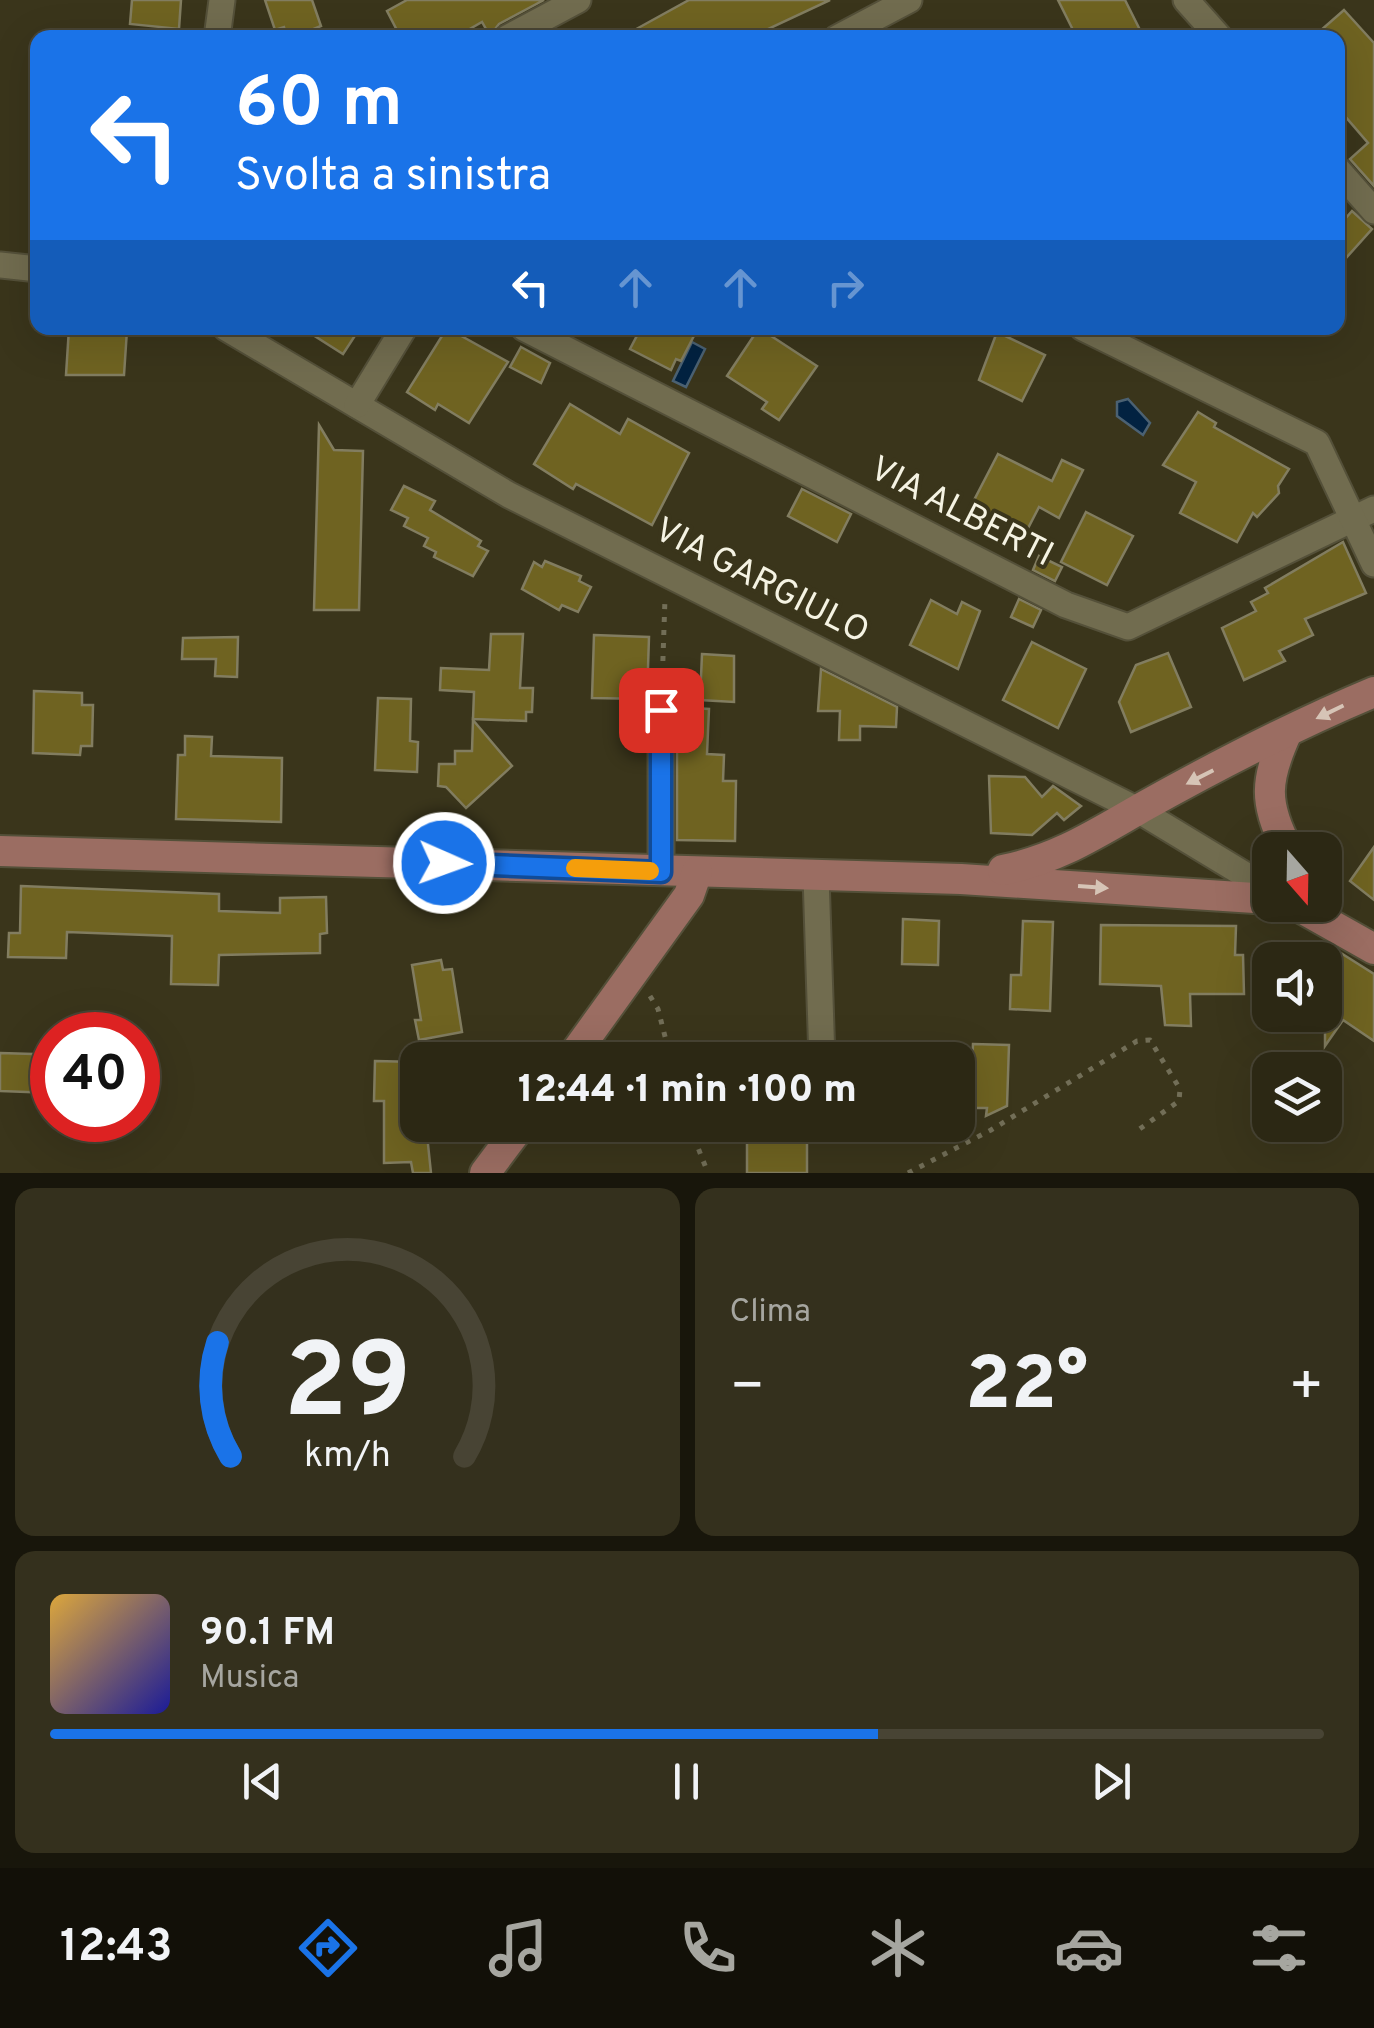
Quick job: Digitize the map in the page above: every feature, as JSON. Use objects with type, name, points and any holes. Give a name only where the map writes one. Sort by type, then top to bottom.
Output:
[{"type":"street","points":[[218,30],[222,0]]},
{"type":"street","points":[[522,30],[578,0]]},
{"type":"street","points":[[851,30],[909,0]]},
{"type":"street","points":[[1186,0],[1213,30]]},
{"type":"street","points":[[1345,178],[1374,212]]},
{"type":"street","points":[[0,265],[30,268]]},
{"type":"street","name":"VIA GARGIULO","points":[[238,335],[509,495],[1138,810],[1252,879]]},
{"type":"street","points":[[358,405],[400,335]]},
{"type":"street","name":"VIA ALBERTI","points":[[538,335],[1066,605],[1128,628],[1364,514]]},
{"type":"street","points":[[1097,335],[1317,443],[1364,514],[1374,564]]},
{"type":"street","points":[[961,878],[1044,862],[1286,732],[1374,692]]},
{"type":"street","points":[[661,710],[661,872]]},
{"type":"street","points":[[1280,832],[1269,806],[1269,771],[1286,732]]},
{"type":"street","points":[[0,851],[961,878],[1252,898]]},
{"type":"street","points":[[583,1042],[689,896],[697,872]]},
{"type":"street","points":[[816,876],[821,1042]]},
{"type":"street","points":[[1342,916],[1374,949]]},
{"type":"street","points":[[1326,922],[1374,949]]},
{"type":"street","points":[[485,1173],[508,1142]]},
{"type":"path","points":[[661,710],[666,574]]},
{"type":"path","points":[[635,973],[658,1009],[666,1042]]},
{"type":"path","points":[[908,1173],[990,1130],[1137,1041],[1150,1040],[1180,1088],[1179,1101],[1134,1133]]},
{"type":"path","points":[[696,1142],[708,1173]]},
{"type":"water","points":[[692,342],[705,349],[686,387],[673,381]]},
{"type":"water","points":[[1128,399],[1150,423],[1143,435],[1117,416],[1117,402]]},
{"type":"building","points":[[132,0],[181,0],[179,29],[130,24]]},
{"type":"building","points":[[265,0],[312,0],[321,26],[311,30],[275,30]]},
{"type":"building","points":[[407,0],[544,0],[494,30],[487,30],[482,22],[468,30],[397,30],[387,11]]},
{"type":"building","points":[[689,0],[830,0],[766,30],[635,30]]},
{"type":"building","points":[[1058,0],[1125,0],[1139,28],[1138,30],[1073,30]]},
{"type":"building","points":[[1344,10],[1374,43],[1374,186],[1350,159],[1368,143],[1345,116],[1345,30],[1321,30]]},
{"type":"building","points":[[1352,211],[1372,229],[1345,259],[1345,219]]},
{"type":"building","points":[[69,335],[127,335],[124,375],[66,375]]},
{"type":"building","points":[[313,335],[355,335],[343,354]]},
{"type":"building","points":[[443,335],[460,335],[508,362],[469,423],[438,404],[435,410],[407,392]]},
{"type":"building","points":[[637,335],[694,335],[681,361],[676,359],[671,370],[630,349]]},
{"type":"building","points":[[754,335],[770,335],[817,366],[779,420],[762,409],[767,402],[727,376]]},
{"type":"building","points":[[996,335],[1045,355],[1022,401],[979,380]]},
{"type":"building","points":[[521,347],[550,363],[541,383],[510,367]]},
{"type":"building","points":[[570,404],[620,434],[628,419],[689,453],[652,525],[576,484],[573,489],[534,464]]},
{"type":"building","points":[[1198,412],[1216,423],[1214,427],[1289,469],[1278,486],[1279,493],[1257,517],[1253,513],[1237,542],[1180,513],[1196,482],[1163,465]]},
{"type":"building","points":[[319,425],[334,450],[363,451],[359,610],[314,610]]},
{"type":"building","points":[[998,454],[1052,481],[1062,460],[1083,470],[1059,518],[1039,507],[1025,534],[971,506]]},
{"type":"building","points":[[404,486],[435,501],[430,510],[481,541],[478,546],[488,551],[473,576],[434,557],[436,552],[424,546],[428,538],[404,526],[408,518],[391,510]]},
{"type":"building","points":[[802,489],[851,514],[837,542],[788,516]]},
{"type":"building","points":[[1086,512],[1133,536],[1107,585],[1061,562]]},
{"type":"building","points":[[1343,542],[1366,593],[1305,619],[1313,635],[1279,651],[1285,661],[1244,680],[1222,628],[1256,611],[1251,602],[1268,593],[1265,588]]},
{"type":"building","points":[[1039,556],[1062,567],[1055,581],[1033,570]]},
{"type":"building","points":[[545,561],[581,576],[579,581],[591,587],[578,612],[562,605],[559,610],[522,589],[534,562],[542,567]]},
{"type":"building","points":[[1019,599],[1041,610],[1033,627],[1011,617]]},
{"type":"building","points":[[931,600],[957,614],[962,602],[980,611],[958,669],[910,645]]},
{"type":"building","points":[[491,634],[523,634],[520,688],[533,688],[532,712],[526,712],[526,721],[473,719],[474,692],[440,690],[441,668],[489,670]]},
{"type":"building","points":[[594,635],[649,637],[647,699],[592,698]]},
{"type":"building","points":[[238,637],[237,677],[215,676],[216,659],[182,659],[183,638]]},
{"type":"building","points":[[1032,642],[1086,669],[1058,728],[1003,700]]},
{"type":"building","points":[[1168,653],[1191,707],[1131,732],[1119,702],[1136,665]]},
{"type":"building","points":[[702,654],[734,656],[734,702],[700,700]]},
{"type":"building","points":[[821,669],[897,707],[896,727],[860,726],[860,740],[839,740],[840,711],[818,711]]},
{"type":"building","points":[[34,691],[82,693],[82,705],[93,705],[92,746],[81,746],[80,755],[33,753]]},
{"type":"building","points":[[378,698],[411,699],[410,741],[418,742],[417,772],[375,770]]},
{"type":"building","points":[[677,707],[709,709],[707,754],[724,755],[723,781],[736,781],[735,841],[677,840]]},
{"type":"building","points":[[473,720],[512,766],[466,808],[446,787],[438,786],[439,764],[455,764],[455,751],[472,751]]},
{"type":"building","points":[[185,736],[212,737],[211,756],[282,758],[281,822],[176,819],[178,755],[185,755]]},
{"type":"building","points":[[989,776],[1025,777],[1042,797],[1053,786],[1081,806],[1064,820],[1057,813],[1032,835],[991,833]]},
{"type":"building","points":[[1374,847],[1374,900],[1350,881]]},
{"type":"building","points":[[21,886],[219,894],[219,911],[280,913],[280,898],[326,897],[327,933],[320,934],[320,953],[219,955],[218,985],[171,984],[172,936],[67,932],[66,958],[8,957],[9,933],[20,933]]},
{"type":"building","points":[[903,919],[939,921],[938,965],[902,964]]},
{"type":"building","points":[[1023,921],[1053,922],[1050,1011],[1010,1009],[1011,975],[1021,975]]},
{"type":"building","points":[[1101,925],[1236,926],[1235,955],[1243,955],[1244,994],[1190,994],[1191,1026],[1165,1025],[1161,986],[1100,984]]},
{"type":"building","points":[[1342,954],[1374,974],[1374,1041],[1343,1020]]},
{"type":"building","points":[[441,960],[443,970],[452,969],[462,1032],[419,1040],[415,1020],[421,1020],[412,965]]},
{"type":"building","points":[[1325,1032],[1335,1032],[1325,1046]]},
{"type":"building","points":[[975,1044],[1009,1045],[1007,1106],[986,1116],[987,1108],[975,1108]]},
{"type":"building","points":[[0,1053],[30,1054],[30,1092],[0,1091]]},
{"type":"building","points":[[375,1061],[400,1062],[400,1142],[428,1142],[431,1173],[413,1173],[411,1162],[384,1163],[384,1101],[374,1101]]},
{"type":"building","points":[[747,1142],[807,1142],[807,1173],[747,1173]]},
{"type":"slow traffic","points":[[575,868],[650,871]]},
{"type":"route","points":[[444,863],[661,872],[661,710]]}]
